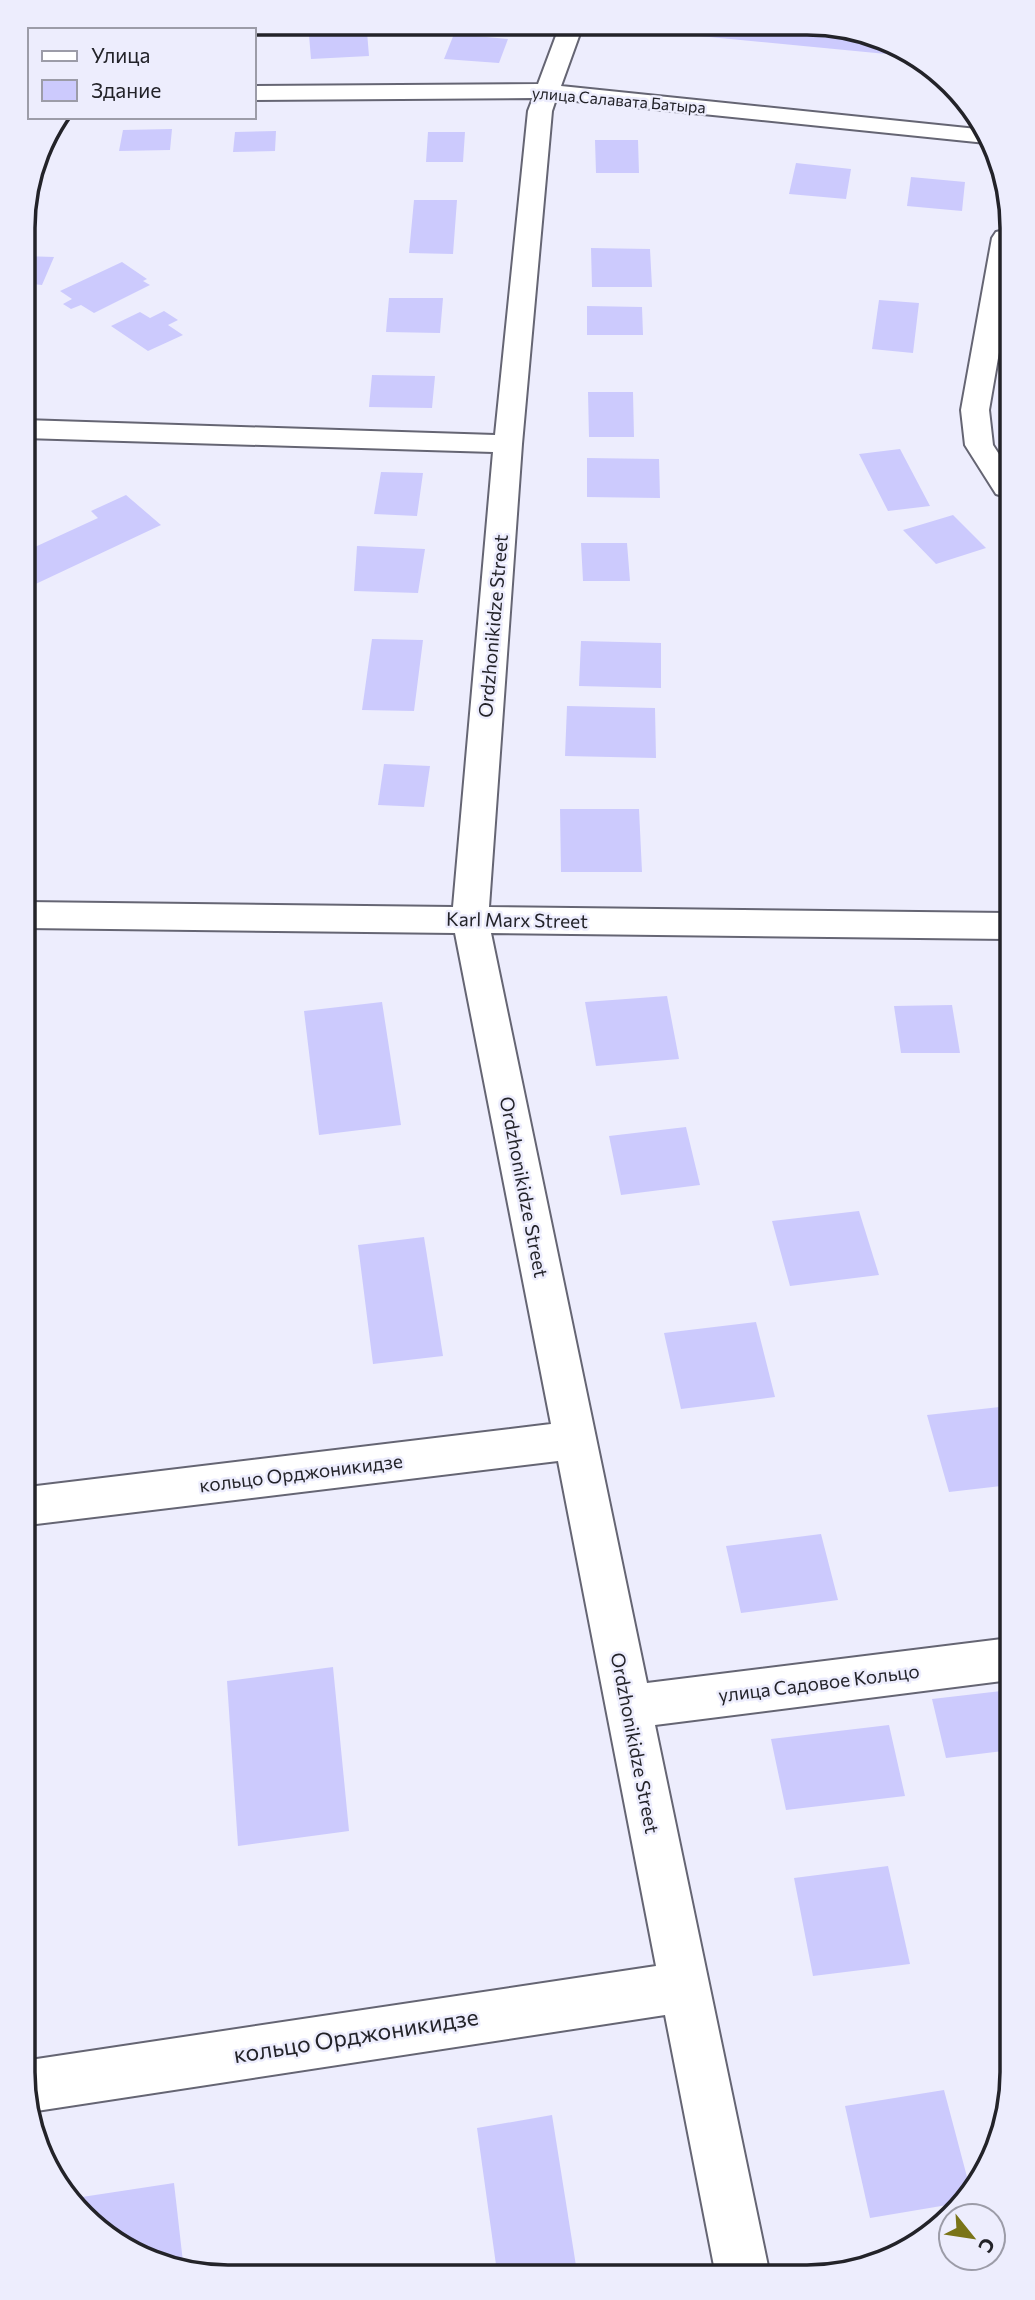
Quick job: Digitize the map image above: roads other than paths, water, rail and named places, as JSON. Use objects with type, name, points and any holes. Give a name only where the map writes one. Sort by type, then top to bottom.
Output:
[{"type":"street","name":"Ordzhonikidze Street","points":[[566,35],[544,90],[540,111],[508,444],[470,919],[741,2265]]},
{"type":"street","name":"улица Салавата Батыра","points":[[256,93],[544,90],[976,136]]},
{"type":"street","points":[[1000,267],[975,410],[979,445],[1000,478]]},
{"type":"street","points":[[35,429],[508,444]]},
{"type":"street","name":"Karl Marx Street","points":[[35,915],[1000,926]]},
{"type":"street","name":"кольцо Орджоникидзе","points":[[35,1505],[575,1440]]},
{"type":"street","name":"улица Садовое Кольцо","points":[[627,1707],[1000,1660]]},
{"type":"street","name":"кольцо Орджоникидзе","points":[[36,2085],[683,1987]]}]
